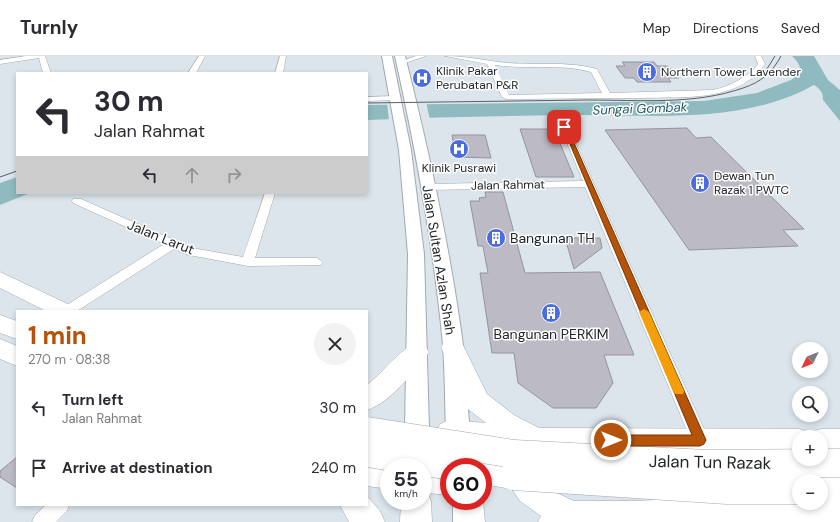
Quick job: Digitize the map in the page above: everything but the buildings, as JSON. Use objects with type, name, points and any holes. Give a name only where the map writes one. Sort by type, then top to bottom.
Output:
[{"type":"main road","name":"Jalan Sultan Azlan Shah","points":[[387,56],[396,101],[409,123],[427,187],[443,268],[453,347],[458,433],[462,458]]},
{"type":"main road","name":"Jalan Sultan Azlan Shah","points":[[401,59],[410,103],[409,123],[416,254],[418,352],[416,458]]},
{"type":"main road","points":[[0,279],[62,310]]},
{"type":"main road","points":[[0,295],[30,310]]},
{"type":"main road","points":[[0,323],[16,331]]},
{"type":"main road","points":[[453,347],[477,401],[505,423],[544,439]]},
{"type":"main road","points":[[0,348],[16,356]]},
{"type":"main road","points":[[368,398],[381,390],[418,352]]},
{"type":"main road","points":[[368,421],[458,433],[544,439],[792,441]]},
{"type":"main road","name":"Jalan Tun Razak","points":[[368,431],[514,454],[706,464],[840,463]]},
{"type":"main road","points":[[544,439],[526,455],[522,465],[522,480],[533,496],[564,519],[632,516],[702,517],[840,507]]},
{"type":"main road","points":[[828,441],[840,441]]},
{"type":"main road","points":[[368,452],[440,464]]},
{"type":"main road","name":"Jalan Tun Razak","points":[[492,472],[513,476],[727,490],[792,490]]},
{"type":"main road","points":[[368,473],[380,475]]},
{"type":"main road","points":[[828,489],[840,489]]},
{"type":"main road","points":[[356,506],[369,522]]},
{"type":"main road","points":[[416,510],[416,522]]},
{"type":"main road","points":[[468,510],[469,522]]},
{"type":"street","points":[[0,62],[39,56]]},
{"type":"street","points":[[42,56],[46,72]]},
{"type":"street","points":[[193,72],[202,56]]},
{"type":"street","points":[[279,72],[283,56]]},
{"type":"street","points":[[401,59],[422,56]]},
{"type":"street","points":[[448,56],[458,56]]},
{"type":"street","points":[[455,56],[508,65],[574,66],[587,68],[594,70],[607,95]]},
{"type":"street","points":[[494,56],[494,63],[506,97],[686,94],[726,89],[745,80],[759,69],[762,64],[758,56]]},
{"type":"street","points":[[368,99],[396,101]]},
{"type":"street","points":[[563,124],[700,440]]},
{"type":"street","name":"Jalan Rahmat","points":[[427,187],[588,184]]},
{"type":"street","points":[[248,262],[270,194]]},
{"type":"street","name":"Jalan Larut","points":[[77,201],[189,250],[248,262],[317,262]]},
{"type":"street","points":[[70,310],[173,244]]},
{"type":"street","points":[[42,522],[59,506]]},
{"type":"water","name":"Sungai Gombak","points":[[792,56],[814,56],[828,80],[840,90],[840,121],[823,100],[821,91],[814,85],[786,98],[756,107],[695,115],[545,115],[368,120],[368,105],[704,101],[757,93],[791,80],[801,73],[796,60]]},
{"type":"water","points":[[16,177],[16,194],[28,194],[0,205],[0,183]]},
{"type":"pier","points":[[426,102],[430,120],[389,121],[387,103]]},
{"type":"tram line","points":[[761,75],[765,72],[775,56]]},
{"type":"tram line","points":[[368,103],[589,100],[647,101],[706,97],[743,88],[761,80],[770,72],[781,56]]},
{"type":"tram line","points":[[0,177],[16,171]]},
{"type":"slow traffic","points":[[644,312],[679,391]]},
{"type":"place","name":"Northern Tower Lavender","points":[[647,72]]},
{"type":"place","name":"Klinik Pakar Perubatan P&R","points":[[422,78]]},
{"type":"place","name":"Klinik Pusrawi","points":[[459,149]]},
{"type":"place","name":"Dewan Tun Razak 1 PWTC","points":[[700,183]]},
{"type":"place","name":"Bangunan TH","points":[[496,238]]},
{"type":"place","name":"Bangunan PERKIM","points":[[551,313]]},
{"type":"route","points":[[564,127],[700,440],[611,440]]}]
